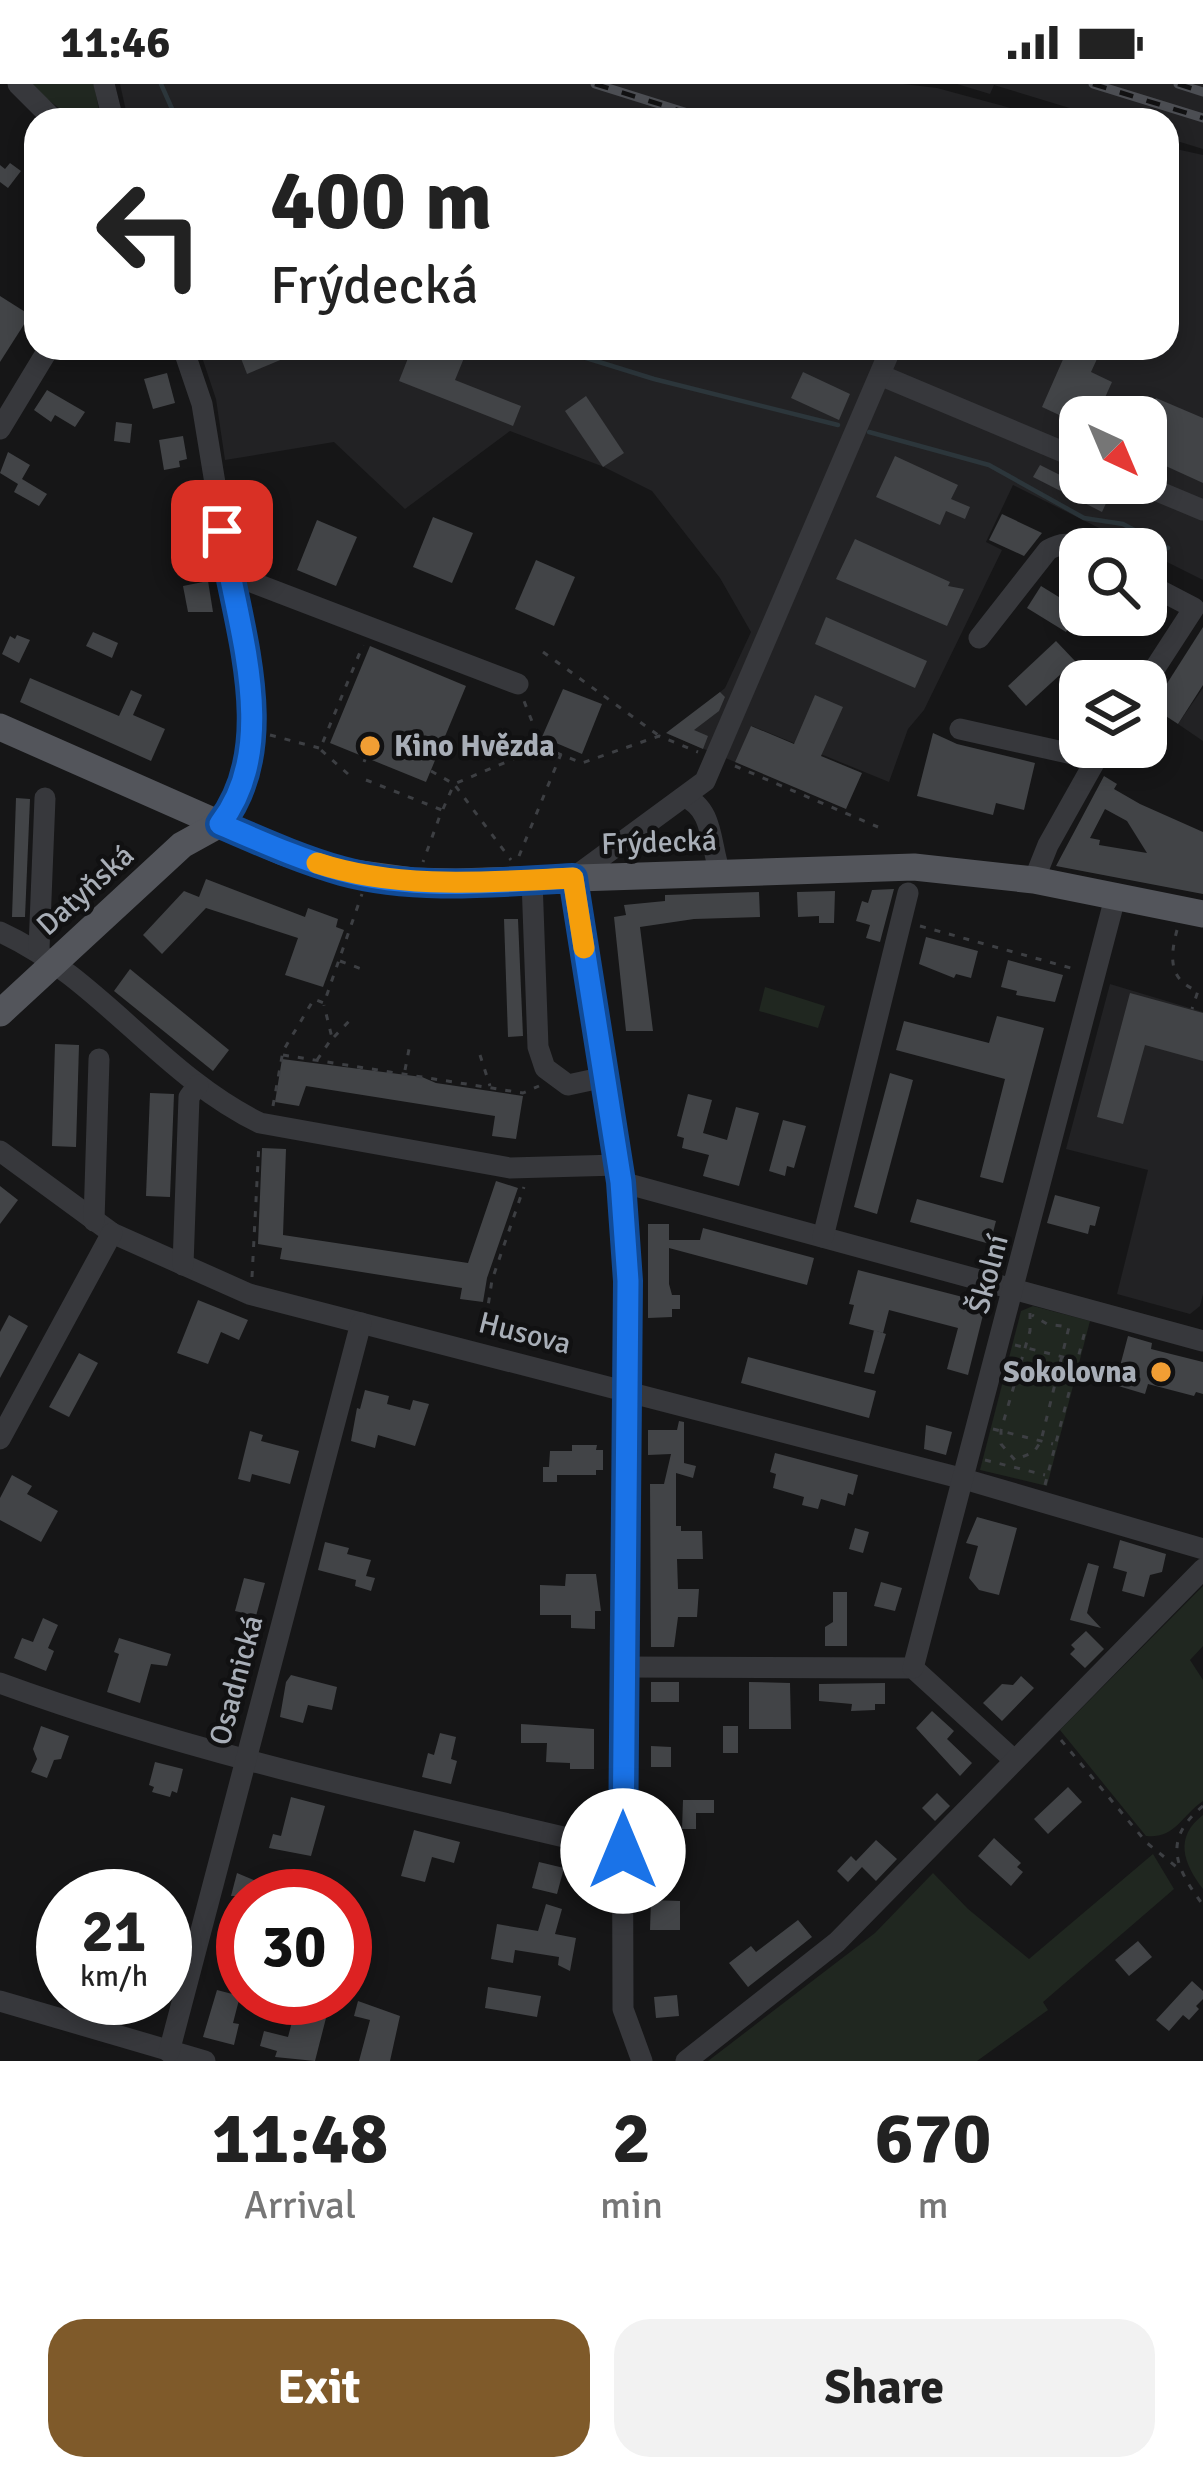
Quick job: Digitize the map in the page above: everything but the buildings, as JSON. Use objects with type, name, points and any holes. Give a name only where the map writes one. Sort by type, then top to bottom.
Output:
[{"type":"main road","name":"Frýdecká","points":[[0,727],[283,852],[368,875],[416,881],[521,880],[914,867],[1034,880],[1192,911]]},
{"type":"main road","name":"Datyňská","points":[[0,1012],[47,955],[182,845],[220,824]]},
{"type":"street","points":[[18,84],[42,108]]},
{"type":"street","points":[[0,429],[42,360]]},
{"type":"street","points":[[187,360],[202,404],[252,730],[240,796],[220,824]]},
{"type":"street","points":[[642,2061],[623,2009],[628,1281],[620,1174],[573,878],[705,781],[886,360]]},
{"type":"street","points":[[880,375],[1059,450]]},
{"type":"street","points":[[1167,495],[1203,510]]},
{"type":"street","points":[[979,638],[1048,550],[1059,544]]},
{"type":"street","points":[[228,573],[518,684]]},
{"type":"street","points":[[1161,660],[1199,602],[1167,591]]},
{"type":"street","points":[[960,729],[1059,746]]},
{"type":"street","points":[[1034,880],[1092,768]]},
{"type":"street","points":[[684,797],[696,802],[707,818],[720,872]]},
{"type":"street","points":[[45,798],[47,955]]},
{"type":"street","points":[[521,880],[538,1047],[545,1068],[568,1085],[605,1077]]},
{"type":"street","points":[[823,1237],[908,893]]},
{"type":"street","name":"Školní","points":[[913,1668],[964,1479],[1024,1296],[1116,894]]},
{"type":"street","points":[[0,932],[47,955],[225,1106],[265,1124],[510,1168],[620,1174],[1024,1296],[1203,1341]]},
{"type":"street","points":[[0,1439],[103,1227],[99,1059]]},
{"type":"street","points":[[183,1265],[190,1097],[198,1084]]},
{"type":"street","name":"Husova","points":[[0,1151],[103,1227],[249,1294],[964,1479],[1203,1549]]},
{"type":"street","name":"Osadnická","points":[[169,2052],[361,1323]]},
{"type":"street","points":[[686,2061],[837,1942],[1203,1569]]},
{"type":"street","points":[[622,1667],[913,1668],[1014,1760]]},
{"type":"street","points":[[0,1683],[77,1711],[246,1760],[623,1851]]},
{"type":"street","points":[[0,2001],[205,2061]]},
{"type":"path","points":[[320,749],[370,627]]},
{"type":"path","points":[[543,652],[659,736]]},
{"type":"path","points":[[416,881],[454,784],[542,747],[518,684]]},
{"type":"path","points":[[252,730],[320,749],[348,774]]},
{"type":"path","points":[[521,880],[561,754]]},
{"type":"path","points":[[431,771],[454,784],[512,856],[521,880]]},
{"type":"path","points":[[366,780],[442,810]]},
{"type":"path","points":[[332,1038],[324,1003],[368,875]]},
{"type":"path","points":[[1192,911],[1171,954],[1176,978],[1200,992],[1192,1009]]},
{"type":"path","points":[[901,920],[1096,975]]},
{"type":"path","points":[[338,960],[367,971]]},
{"type":"path","points":[[249,1294],[265,1124],[281,1055],[314,999],[324,1003]]},
{"type":"path","points":[[317,1060],[352,1018]]},
{"type":"path","points":[[405,1072],[410,1044]]},
{"type":"path","points":[[281,1055],[523,1093],[555,1078]]},
{"type":"path","points":[[480,1055],[490,1087]]},
{"type":"path","points":[[480,1353],[492,1280],[531,1168]]},
{"type":"path","points":[[1015,1460],[1034,1452],[1041,1441],[1069,1327],[1046,1324],[1032,1315],[1024,1296]]},
{"type":"path","points":[[1015,1460],[1001,1444],[1001,1430],[1032,1315]]},
{"type":"path","points":[[1040,1501],[1088,1321]]},
{"type":"path","points":[[1011,1344],[1077,1361]]},
{"type":"path","points":[[989,1427],[1055,1444]]},
{"type":"path","points":[[964,1479],[978,1470],[981,1460],[1047,1475]]},
{"type":"path","points":[[1013,1467],[1015,1460]]},
{"type":"path","points":[[1049,1724],[1147,1843],[1179,1869],[1203,1905]]},
{"type":"path","points":[[1179,1869],[1176,1856],[1181,1828],[1203,1806]]},
{"type":"shaded area","points":[[27,84],[94,84],[99,108],[59,108]]},
{"type":"shaded area","points":[[120,84],[903,84],[1011,108],[125,108]]},
{"type":"shaded area","points":[[957,84],[1203,84],[1203,149],[1179,142],[1179,108],[1070,108],[994,85],[990,94]]},
{"type":"shaded area","points":[[1179,150],[1203,155],[1203,580],[1167,562],[1167,528],[1099,528],[1013,485],[986,542],[1002,550],[924,710],[908,729],[889,782],[752,726],[735,762],[668,734],[725,688],[751,632],[720,578],[652,491],[604,467],[510,431],[405,509],[334,442],[225,460],[216,399],[203,360],[1179,360]]},
{"type":"shaded area","points":[[1203,688],[1203,741],[1178,724]]},
{"type":"shaded area","points":[[1110,984],[1203,1012],[1203,1294],[1200,1306],[1190,1314],[1117,1294],[1148,1170],[1066,1149]]},
{"type":"shaded area","points":[[765,987],[825,1006],[818,1028],[759,1011]]},
{"type":"shaded area","points":[[1033,1306],[1090,1321],[1047,1486],[980,1470],[1021,1311]]},
{"type":"shaded area","points":[[1203,1586],[1203,1646],[1190,1660],[1203,1680],[1203,1801],[1171,1830],[1146,1836],[1060,1730]]},
{"type":"shaded area","points":[[1203,1815],[1203,1889],[1190,1870],[1185,1841]]},
{"type":"shaded area","points":[[1153,1854],[1174,1889],[1043,2002],[1048,2010],[977,2061],[708,2061],[875,1933],[933,1873],[1029,1959]]},
{"type":"waterway","points":[[161,84],[172,108]]},
{"type":"waterway","points":[[593,360],[838,425]]},
{"type":"waterway","points":[[869,432],[989,465],[1084,518],[1123,524],[1168,548]]},
{"type":"railway","points":[[595,84],[672,108]]},
{"type":"railway","points":[[1093,84],[1171,108]]},
{"type":"railway","points":[[1178,84],[1203,92]]},
{"type":"railway","points":[[1179,111],[1203,118]]},
{"type":"slow traffic","points":[[317,863],[412,881],[573,878],[584,948]]},
{"type":"place","name":"Kino Hvězda","points":[[370,746]]},
{"type":"place","name":"Sokolovna","points":[[1161,1372]]},
{"type":"route","points":[[222,531],[252,730],[240,796],[220,824],[283,852],[346,872],[412,881],[573,878],[621,1182],[628,1281],[623,1851]]}]
